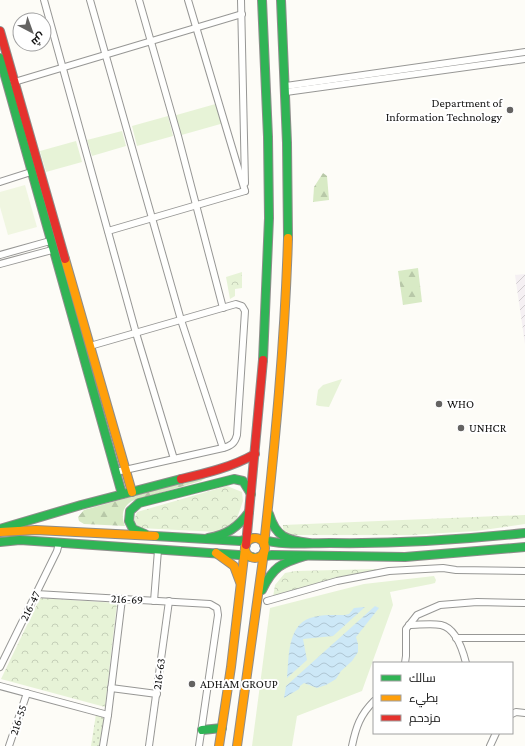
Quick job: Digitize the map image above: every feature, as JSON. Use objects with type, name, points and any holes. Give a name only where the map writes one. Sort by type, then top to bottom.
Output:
[{"type":"main road","points":[[237,746],[256,601],[255,548],[249,512],[263,371],[269,218],[266,75],[262,0]]},
{"type":"main road","points":[[219,746],[240,591],[268,508],[282,367],[288,229],[286,89],[281,0]]},
{"type":"main road","points":[[0,30],[31,172],[122,494]]},
{"type":"main road","points":[[0,58],[11,83],[52,213],[132,492]]},
{"type":"main road","points":[[43,216],[52,213]]},
{"type":"main road","points":[[57,265],[66,263]]},
{"type":"main road","points":[[0,530],[122,494],[241,462],[255,454]]},
{"type":"main road","points":[[204,486],[215,481],[217,478],[216,473],[213,470]]},
{"type":"main road","points":[[151,535],[138,532],[131,527],[128,517],[132,507],[139,503],[231,479],[237,479],[245,483],[251,494]]},
{"type":"main road","points":[[268,508],[272,522],[280,536],[290,541],[309,543],[372,544],[431,542],[525,533]]},
{"type":"main road","points":[[208,538],[218,537],[230,532],[242,523],[249,512]]},
{"type":"main road","points":[[0,530],[36,530],[208,538],[224,540],[255,548],[305,556],[405,557],[525,547]]},
{"type":"main road","points":[[0,547],[0,542],[20,540],[220,554],[255,548],[309,543]]},
{"type":"main road","points":[[220,554],[228,547],[224,540]]},
{"type":"main road","points":[[220,554],[234,566],[238,577],[240,591]]},
{"type":"main road","points":[[256,601],[268,576],[274,568],[288,560],[305,556]]},
{"type":"main road","points":[[202,730],[222,728]]},
{"type":"street","points":[[44,0],[136,333],[174,459]]},
{"type":"street","points":[[90,0],[181,320],[223,448]]},
{"type":"street","points":[[139,0],[152,41],[223,308]]},
{"type":"street","points":[[188,0],[195,28],[245,191]]},
{"type":"street","points":[[240,0],[242,7],[245,191]]},
{"type":"street","points":[[11,83],[106,56],[242,14]]},
{"type":"street","points":[[286,89],[525,52]]},
{"type":"street","points":[[286,89],[525,60]]},
{"type":"street","points":[[0,182],[31,172]]},
{"type":"street","points":[[108,231],[245,191]]},
{"type":"street","points":[[0,254],[50,241]]},
{"type":"street","points":[[0,264],[52,250]]},
{"type":"street","points":[[90,346],[239,304],[244,308],[245,314],[238,435],[232,444],[223,448],[116,472]]},
{"type":"street","name":"216-47","points":[[0,668],[57,551],[59,543]]},
{"type":"street","points":[[154,601],[158,550]]},
{"type":"street","points":[[267,601],[337,581],[389,571],[443,568],[456,570],[525,571]]},
{"type":"street","name":"216-69","points":[[36,594],[210,604],[217,608],[218,615],[202,730]]},
{"type":"street","points":[[102,746],[108,715],[122,599]]},
{"type":"street","name":"216-63","points":[[150,745],[169,602]]},
{"type":"street","points":[[405,662],[406,629],[417,615],[440,605],[477,602],[525,603]]},
{"type":"street","points":[[409,625],[442,625],[451,631],[461,645],[466,662]]},
{"type":"street","points":[[456,638],[525,638]]},
{"type":"street","points":[[0,686],[108,715]]},
{"type":"street","points":[[111,688],[157,694]]},
{"type":"street","name":"216-55","points":[[10,746],[27,693]]},
{"type":"street","points":[[352,746],[356,727],[365,710],[373,702]]},
{"type":"street","points":[[513,714],[516,712],[525,713]]},
{"type":"street","points":[[199,746],[202,730]]},
{"type":"street","points":[[490,746],[496,734]]},
{"type":"street","points":[[150,745],[157,746]]},
{"type":"shaded area","points":[[525,274],[525,344],[515,275]]},
{"type":"green space","points":[[219,103],[224,123],[178,136],[173,116]]},
{"type":"green space","points":[[168,116],[173,136],[137,146],[132,126]]},
{"type":"green space","points":[[122,131],[126,146],[92,156],[87,140]]},
{"type":"green space","points":[[76,141],[82,162],[46,172],[40,151]]},
{"type":"green space","points":[[323,173],[327,176],[329,200],[313,202],[314,187]]},
{"type":"green space","points":[[25,185],[37,227],[8,235],[0,207],[0,192]]},
{"type":"green space","points":[[418,268],[422,302],[403,305],[398,271]]},
{"type":"green space","points":[[242,272],[242,288],[235,289],[235,296],[230,299],[226,277]]},
{"type":"green space","points":[[342,379],[329,407],[316,405],[318,390],[323,385]]},
{"type":"green space","points":[[212,474],[201,481],[132,501],[126,506],[123,512],[125,526],[84,524],[79,521],[78,517],[84,510]]},
{"type":"green space","points":[[227,486],[242,492],[243,501],[235,524],[218,532],[139,528],[134,520],[137,512]]},
{"type":"green space","points":[[525,515],[525,524],[476,531],[410,535],[295,535],[286,533],[283,528],[283,525]]},
{"type":"green space","points":[[377,569],[376,573],[320,582],[289,594],[273,597],[275,585],[285,573],[295,571]]},
{"type":"green space","points":[[434,576],[436,580],[435,583],[390,592],[393,605],[362,691],[297,716],[292,746],[252,746],[270,608],[364,584]]},
{"type":"green space","points":[[40,598],[117,603],[105,707],[1,679]]},
{"type":"green space","points":[[96,714],[104,718],[99,746],[91,746]]},
{"type":"water","points":[[375,606],[379,608],[356,637],[358,652],[336,679],[317,688],[304,683],[299,689],[284,698],[286,686]]},
{"type":"water","points":[[365,607],[333,636],[303,639],[307,660],[287,678],[289,652],[293,635],[302,622],[319,616],[345,615],[349,614],[354,608]]},
{"type":"traffic: fast","points":[[262,0],[268,137],[269,218],[263,360]]},
{"type":"traffic: fast","points":[[281,0],[287,143],[288,238]]},
{"type":"traffic: fast","points":[[0,58],[122,494]]},
{"type":"traffic: fast","points":[[0,529],[81,505],[181,479]]},
{"type":"traffic: fast","points":[[145,534],[133,529],[129,521],[130,511],[139,503],[234,479],[243,481],[251,494]]},
{"type":"traffic: fast","points":[[208,538],[215,537],[232,530],[249,512]]},
{"type":"traffic: fast","points":[[269,514],[275,528],[283,536],[288,539],[309,543]]},
{"type":"traffic: fast","points":[[260,539],[277,543],[295,544],[379,543],[452,540],[525,533]]},
{"type":"traffic: fast","points":[[155,536],[240,541],[254,538]]},
{"type":"traffic: fast","points":[[0,542],[20,540],[252,557]]},
{"type":"traffic: fast","points":[[259,557],[272,555],[405,557],[525,547]]},
{"type":"traffic: fast","points":[[262,590],[270,576],[279,567],[290,561],[305,556]]},
{"type":"traffic: fast","points":[[202,730],[222,728]]},
{"type":"traffic: slow","points":[[264,545],[279,392],[285,315],[288,238]]},
{"type":"traffic: slow","points":[[65,259],[132,492]]},
{"type":"traffic: slow","points":[[0,532],[36,530],[155,536]]},
{"type":"traffic: slow","points":[[255,538],[262,541],[265,548],[262,555],[255,558],[248,555],[245,548],[248,541],[255,538]]},
{"type":"traffic: slow","points":[[219,746],[231,667],[245,548]]},
{"type":"traffic: slow","points":[[237,746],[264,552]]},
{"type":"traffic: slow","points":[[216,553],[234,566],[240,582]]},
{"type":"traffic: jam","points":[[0,31],[65,259]]},
{"type":"traffic: jam","points":[[246,545],[263,360]]},
{"type":"traffic: jam","points":[[181,479],[228,466],[255,454]]},
{"type":"place","name":"Department of Information Technology","points":[[510,110]]},
{"type":"place","name":"WHO","points":[[439,404]]},
{"type":"place","name":"UNHCR","points":[[461,428]]},
{"type":"place","name":"ADHAM GROUP","points":[[192,684]]}]
